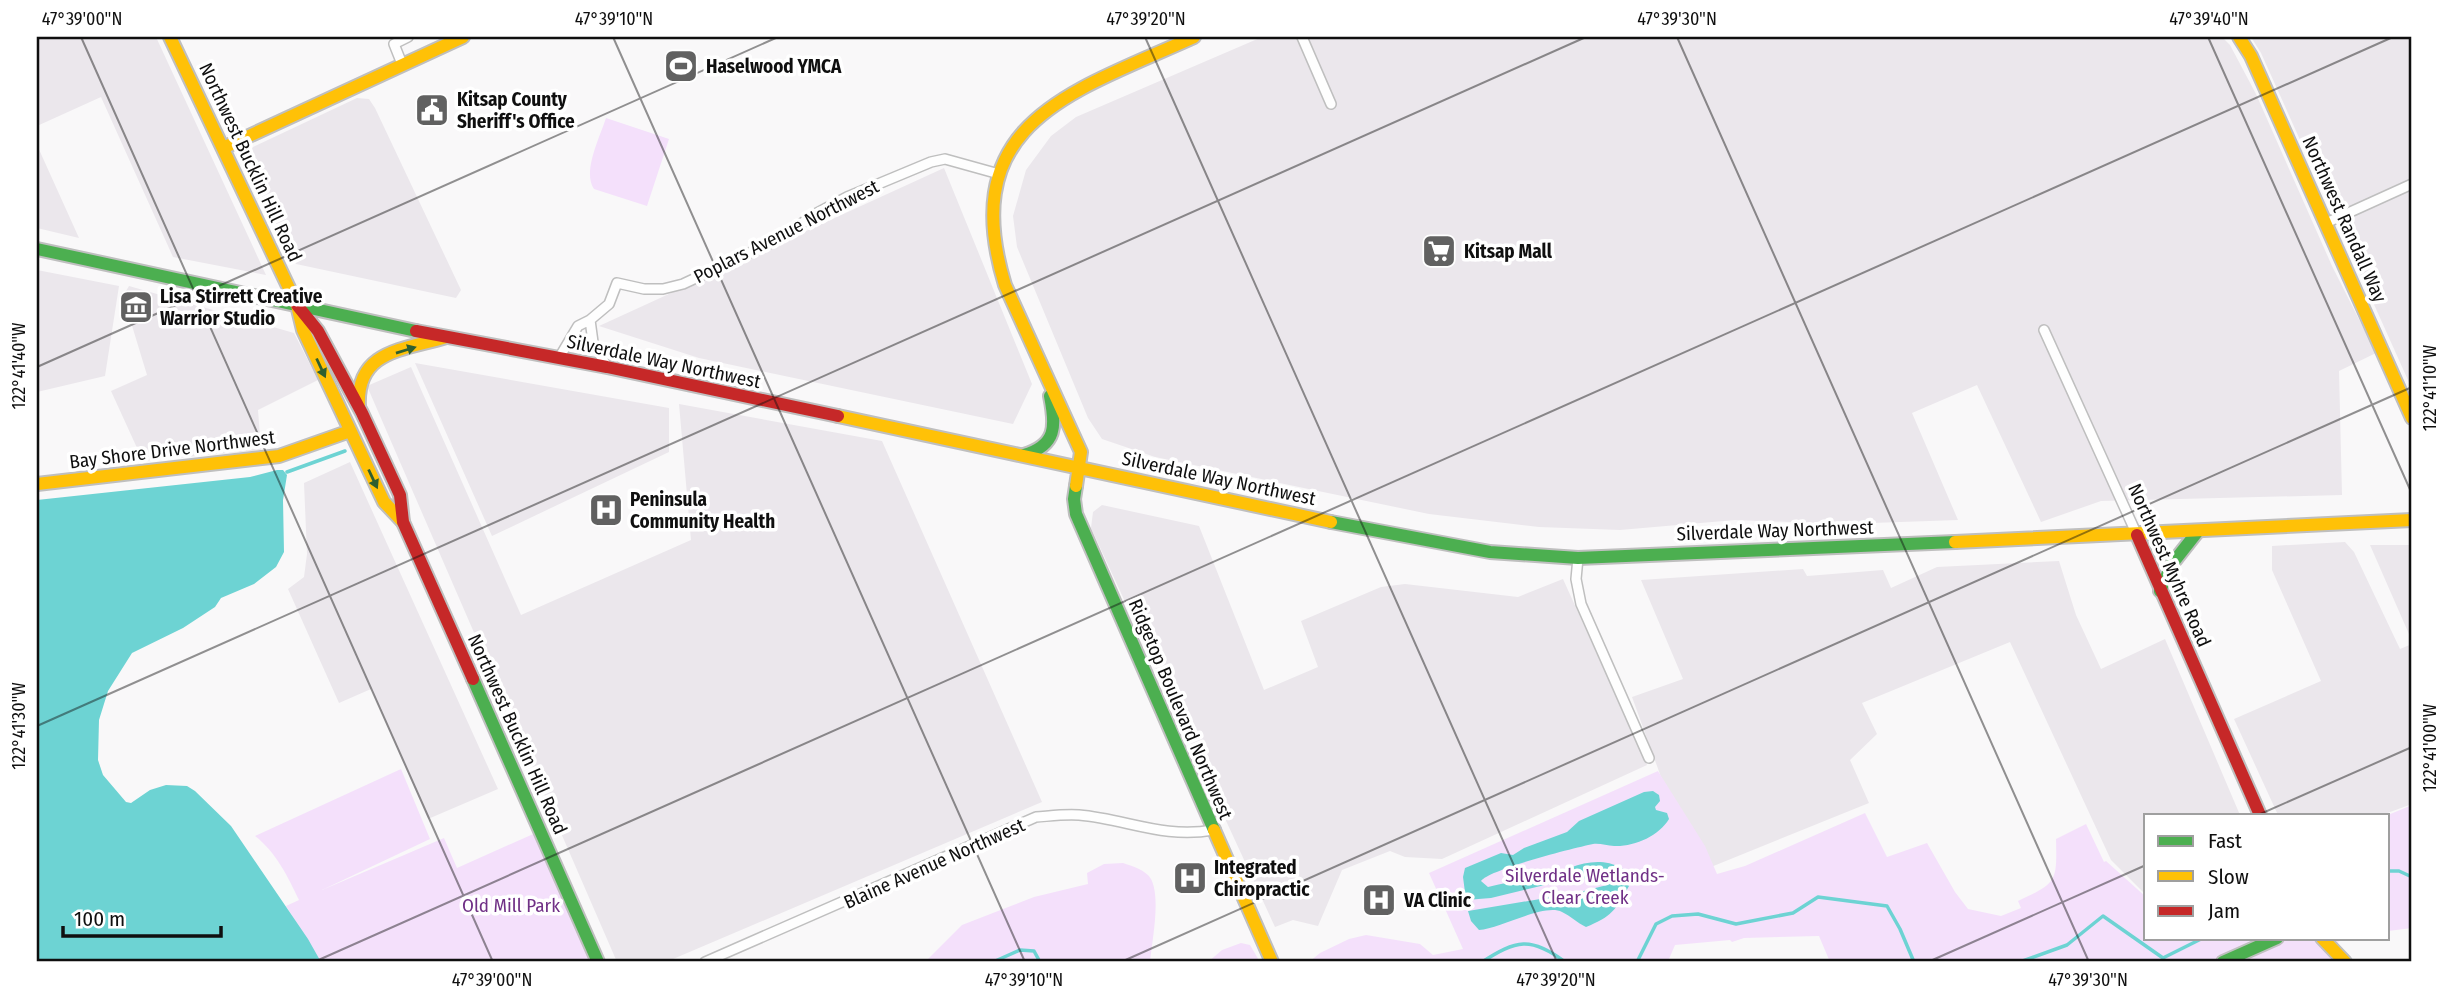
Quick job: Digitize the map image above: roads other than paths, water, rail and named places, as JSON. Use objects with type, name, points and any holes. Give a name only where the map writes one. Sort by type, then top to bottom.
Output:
[{"type":"main road","name":"Northwest Bucklin Hill Road","points":[[170,37],[297,305],[303,330],[384,502],[403,522]]},
{"type":"main road","points":[[223,148],[463,37]]},
{"type":"main road","points":[[1080,468],[1079,447],[996,261],[991,239],[991,214],[999,174],[1022,132],[1053,104],[1194,37]]},
{"type":"main road","name":"Northwest Randall Way","points":[[2239,37],[2251,56],[2412,418]]},
{"type":"main road","name":"Silverdale Way Northwest","points":[[37,249],[446,337],[607,367],[1396,536],[1501,553],[1578,558],[2137,535],[2412,520]]},
{"type":"main road","name":"Northwest Bucklin Hill Road","points":[[297,305],[318,331],[362,413],[400,495],[403,522],[598,962]]},
{"type":"main road","points":[[362,413],[358,391],[362,375],[369,365],[381,358],[446,337]]},
{"type":"main road","points":[[1022,456],[1042,450],[1052,435],[1054,416],[1043,369]]},
{"type":"main road","points":[[350,430],[378,448]]},
{"type":"main road","name":"Bay Shore Drive Northwest","points":[[37,484],[279,456],[350,430]]},
{"type":"main road","name":"Ridgetop Boulevard Northwest","points":[[1080,468],[1073,500],[1076,514],[1272,962]]},
{"type":"main road","points":[[2375,522],[2396,517],[2412,508]]},
{"type":"main road","points":[[2160,591],[2172,564],[2198,531]]},
{"type":"main road","name":"Northwest Myhre Road","points":[[2137,535],[2260,814]]},
{"type":"main road","points":[[2223,962],[2272,940]]},
{"type":"main road","points":[[2324,940],[2345,962]]},
{"type":"street","points":[[402,65],[394,44],[408,37]]},
{"type":"street","points":[[1302,37],[1331,104]]},
{"type":"street","name":"Poplars Avenue Northwest","points":[[559,358],[578,326],[609,304],[617,283],[644,289],[663,289],[683,284],[777,240],[847,197],[918,167],[945,159],[999,174]]},
{"type":"street","points":[[2326,223],[2412,184]]},
{"type":"street","points":[[590,320],[593,342],[607,367]]},
{"type":"street","name":"Northwest Myhre Road","points":[[2044,330],[2137,535]]},
{"type":"street","points":[[1578,558],[1576,579],[1581,604],[1649,758]]},
{"type":"street","name":"Blaine Avenue Northwest","points":[[705,962],[1036,817],[1081,815],[1178,834],[1213,830]]},
{"type":"water","points":[[283,470],[287,475],[283,500],[284,552],[276,567],[254,584],[221,598],[215,607],[183,628],[132,653],[108,691],[99,720],[98,760],[103,775],[126,802],[131,803],[150,790],[166,785],[187,786],[195,791],[231,826],[321,962],[37,962],[37,500],[250,477]]},
{"type":"water","points":[[1653,791],[1659,795],[1660,801],[1655,807],[1656,810],[1667,813],[1669,819],[1659,831],[1645,839],[1630,845],[1596,844],[1569,850],[1515,865],[1481,881],[1488,887],[1591,862],[1611,864],[1622,868],[1629,886],[1607,916],[1586,927],[1554,910],[1533,913],[1488,929],[1479,930],[1471,921],[1468,911],[1576,893],[1607,885],[1606,878],[1600,876],[1553,883],[1491,898],[1466,900],[1463,877],[1465,868],[1501,853],[1513,855],[1524,848],[1567,832],[1579,821],[1644,792]]},
{"type":"waterway","points":[[287,472],[345,451]]},
{"type":"waterway","points":[[2390,871],[2399,871],[2412,877]]},
{"type":"waterway","points":[[1637,962],[1656,924],[1672,916],[1698,914],[1736,924],[1793,913],[1818,897],[1887,906],[1914,962]]},
{"type":"waterway","points":[[2020,962],[2067,945],[2103,916],[2163,958],[2199,940]]},
{"type":"waterway","points":[[1482,962],[1514,945],[1524,944],[1542,948],[1565,962]]},
{"type":"waterway","points":[[993,962],[1020,950],[1034,951],[1040,962]]},
{"type":"place","name":"Haselwood YMCA","points":[[681,66]]},
{"type":"place","name":"Kitsap County Sheriff's Office","points":[[432,110]]},
{"type":"place","name":"Kitsap Mall","points":[[1439,251]]},
{"type":"place","name":"Lisa Stirrett Creative Warrior Studio","points":[[136,307]]},
{"type":"place","name":"Peninsula Community Health","points":[[606,510]]},
{"type":"place","name":"Integrated Chiropractic","points":[[1190,878]]},
{"type":"place","name":"VA Clinic","points":[[1379,900]]},
{"type":"park label","name":"Silverdale Wetlands- Clear Creek","points":[[1585,886]]},
{"type":"park label","name":"Old Mill Park","points":[[511,905]]}]
